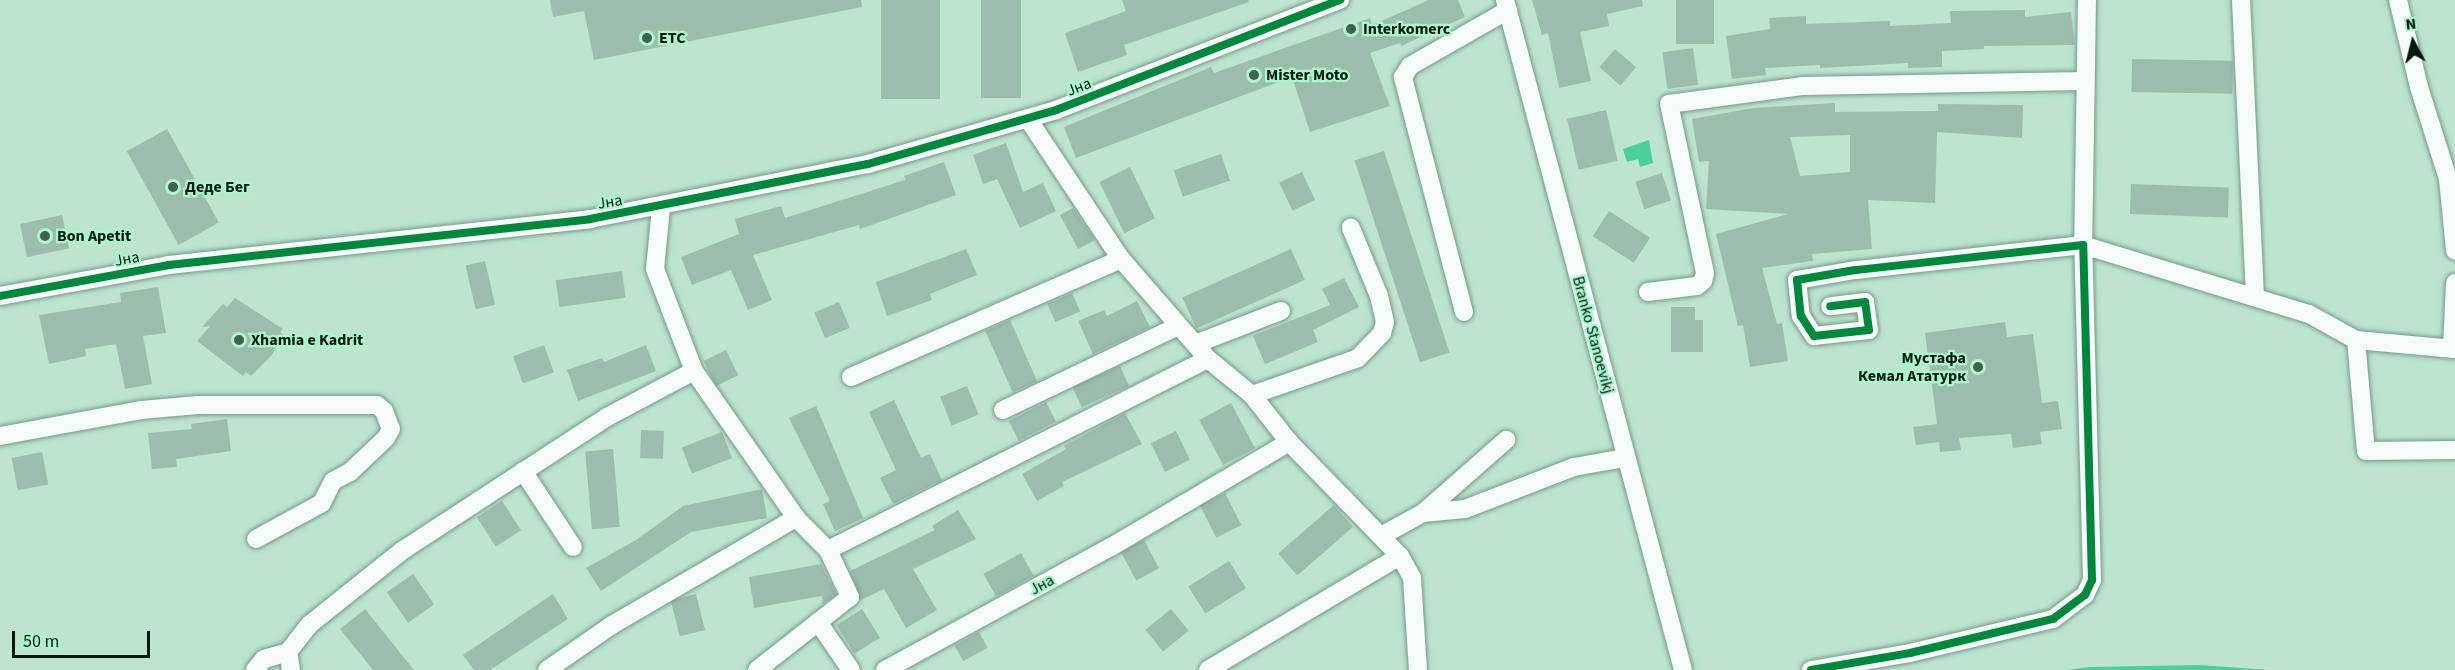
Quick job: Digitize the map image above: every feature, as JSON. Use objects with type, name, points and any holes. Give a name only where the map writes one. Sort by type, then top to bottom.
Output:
[{"type":"street","name":"Јна","points":[[0,296],[169,265],[661,208],[868,164],[1028,119],[1341,0]]},
{"type":"street","points":[[1810,670],[1910,653],[2053,619],[2085,596],[2092,580],[2083,245],[2083,81],[2087,0]]},
{"type":"street","points":[[2241,0],[2255,295]]},
{"type":"street","points":[[2398,0],[2419,87],[2448,179],[2455,251]]},
{"type":"street","points":[[1464,312],[1403,77],[1410,66],[1507,5]]},
{"type":"street","name":"Branko Stanoevikj","points":[[1507,5],[1625,458],[1683,670]]},
{"type":"street","points":[[1648,292],[1697,286],[1703,281],[1705,273],[1669,104],[1802,87],[2083,81]]},
{"type":"street","points":[[1028,119],[1121,259],[1179,326],[1198,343],[1208,359],[1252,395],[1289,442],[1400,556],[1412,578],[1418,670]]},
{"type":"street","points":[[661,208],[655,269],[694,371],[796,518],[828,550],[850,597],[757,670]]},
{"type":"street","points":[[1252,395],[1358,358],[1382,333],[1386,322],[1379,296],[1351,228]]},
{"type":"street","points":[[1830,306],[1865,302],[1869,330],[1814,336],[1801,316],[1797,280],[1855,270],[2083,245],[2255,295],[2309,314],[2356,340],[2453,349],[2455,283]]},
{"type":"street","points":[[851,377],[1121,259]]},
{"type":"street","points":[[1198,343],[1281,311]]},
{"type":"street","points":[[1003,410],[1179,326]]},
{"type":"street","points":[[2356,340],[2366,451],[2455,450]]},
{"type":"street","points":[[828,550],[1208,359]]},
{"type":"street","points":[[255,670],[264,658],[288,652],[309,625],[395,557],[608,417],[694,371]]},
{"type":"street","points":[[0,436],[141,410],[198,405],[377,405],[384,411],[392,429],[386,438],[350,472],[333,481],[322,503],[256,539]]},
{"type":"street","points":[[1381,536],[1423,513],[1506,440]]},
{"type":"street","name":"Јна","points":[[885,670],[1111,547],[1289,442]]},
{"type":"street","points":[[1423,513],[1465,509],[1574,467],[1625,458]]},
{"type":"street","points":[[523,471],[573,547]]},
{"type":"street","points":[[548,670],[612,625],[796,518]]},
{"type":"street","points":[[1208,670],[1400,556]]},
{"type":"street","points":[[818,622],[851,670]]},
{"type":"street","points":[[288,652],[291,670]]},
{"type":"shaded area","points":[[1649,140],[1653,163],[1640,167],[1638,159],[1627,162],[1623,149]]},
{"type":"shaded area","points":[[2199,665],[2269,670],[2067,670],[2090,667]]},
{"type":"building","name":"ETC","points":[[550,0],[861,0],[862,7],[594,60],[584,11],[553,17]]},
{"type":"building","points":[[881,0],[940,0],[940,99],[881,99]]},
{"type":"building","points":[[981,0],[1021,0],[1021,98],[981,98]]},
{"type":"building","points":[[1122,0],[1248,0],[1249,2],[1124,45],[1127,55],[1078,72],[1065,33],[1126,11]]},
{"type":"building","points":[[1429,0],[1458,0],[1465,17],[1401,46],[1400,43],[1370,53],[1390,106],[1310,132],[1292,77],[1076,158],[1064,127],[1211,67],[1214,73],[1370,18],[1372,25]]},
{"type":"building","points":[[1532,0],[1642,0],[1643,6],[1607,14],[1609,26],[1580,32],[1591,81],[1559,88],[1548,33],[1542,35]]},
{"type":"building","points":[[1676,0],[1714,0],[1714,44],[1676,44]]},
{"type":"building","points":[[2025,10],[2025,17],[2071,12],[2075,45],[1984,46],[1984,49],[1942,51],[1942,67],[1908,68],[1908,63],[1820,68],[1820,65],[1765,68],[1766,75],[1732,79],[1726,36],[1770,29],[1769,18],[1806,16],[1806,24],[1890,21],[1890,26],[1951,23],[1950,11]]},
{"type":"building","points":[[1693,48],[1698,85],[1667,89],[1662,52]]},
{"type":"building","points":[[1615,49],[1636,67],[1620,85],[1599,67]]},
{"type":"building","points":[[2132,59],[2233,61],[2232,94],[2131,92]]},
{"type":"building","points":[[1835,103],[1835,112],[1938,111],[1938,104],[2023,105],[2022,138],[1937,132],[1935,203],[1868,200],[1872,249],[1812,254],[1813,261],[1762,268],[1777,324],[1782,323],[1788,361],[1750,367],[1743,325],[1738,326],[1716,234],[1788,214],[1706,209],[1709,161],[1699,162],[1692,119],[1753,108]],"holes":[[[1850,135],[1850,172],[1800,176],[1790,137]]]},
{"type":"building","points":[[1606,110],[1618,161],[1579,170],[1567,119]]},
{"type":"building","name":"Деде Бег","points":[[167,129],[219,223],[179,245],[127,151]]},
{"type":"building","points":[[1006,143],[1023,192],[1043,183],[1056,211],[1020,228],[997,179],[983,184],[973,155]]},
{"type":"building","points":[[1384,151],[1450,353],[1420,362],[1355,161]]},
{"type":"building","points":[[1221,154],[1230,180],[1183,197],[1174,170]]},
{"type":"building","points":[[944,162],[956,195],[860,229],[859,225],[753,255],[772,300],[748,310],[731,270],[692,285],[681,257],[739,234],[735,219],[781,206],[785,218],[905,180],[904,176]]},
{"type":"building","points":[[1130,167],[1155,218],[1124,233],[1099,182]]},
{"type":"building","points":[[1302,172],[1315,200],[1292,211],[1279,183]]},
{"type":"building","points":[[1662,173],[1671,201],[1644,209],[1635,182]]},
{"type":"building","points":[[2131,184],[2229,187],[2228,217],[2130,214]]},
{"type":"building","points":[[1073,208],[1095,240],[1078,249],[1060,215]]},
{"type":"building","points":[[1609,211],[1650,238],[1634,263],[1593,236]]},
{"type":"building","name":"Bon Apetit","points":[[62,215],[69,248],[27,257],[20,224]]},
{"type":"building","points":[[966,249],[977,275],[930,294],[932,300],[887,316],[876,282]]},
{"type":"building","points":[[1291,249],[1305,280],[1196,328],[1182,297]]},
{"type":"building","points":[[485,261],[495,305],[476,309],[466,265]]},
{"type":"building","points":[[622,271],[626,298],[559,307],[556,280]]},
{"type":"building","points":[[1344,278],[1359,307],[1313,330],[1318,342],[1265,364],[1253,336],[1330,305],[1322,289]]},
{"type":"building","points":[[158,287],[166,333],[143,336],[152,384],[125,389],[116,344],[85,349],[86,356],[49,364],[39,315],[121,302],[120,293]]},
{"type":"building","points":[[1072,293],[1080,311],[1055,322],[1047,304]]},
{"type":"building","name":"Xhamia e Kadrit","points":[[235,298],[283,329],[280,332],[284,335],[271,356],[251,376],[246,372],[243,376],[197,341],[210,326],[202,327],[223,304],[227,307]]},
{"type":"building","points":[[1137,301],[1150,327],[1093,354],[1078,321],[1104,310],[1107,316]]},
{"type":"building","points":[[839,302],[850,328],[825,338],[814,313]]},
{"type":"building","points":[[1671,307],[1695,307],[1695,320],[1703,320],[1703,352],[1671,352]]},
{"type":"building","points":[[1010,320],[1037,381],[1013,392],[985,331]]},
{"type":"building","points":[[2005,322],[2007,337],[2033,334],[2042,403],[2058,401],[2062,429],[2040,432],[2042,444],[2013,448],[2011,434],[1959,438],[1961,450],[1940,452],[1939,442],[1916,445],[1913,427],[1937,424],[1925,333]]},
{"type":"building","points":[[544,345],[554,372],[523,384],[513,356]]},
{"type":"building","points":[[646,345],[656,371],[578,401],[567,370],[602,358],[604,362]]},
{"type":"building","points":[[726,350],[738,375],[716,386],[704,361]]},
{"type":"building","points":[[1120,366],[1129,386],[1081,407],[1072,387]]},
{"type":"building","points":[[967,386],[979,415],[952,426],[940,397]]},
{"type":"building","points":[[894,400],[921,458],[930,454],[942,480],[893,504],[880,478],[896,470],[869,412]]},
{"type":"building","points":[[1046,402],[1056,422],[1019,441],[1009,421]]},
{"type":"building","points":[[1231,403],[1255,448],[1223,465],[1199,420]]},
{"type":"building","points":[[816,406],[863,518],[835,531],[823,504],[830,501],[789,418]]},
{"type":"building","points":[[1125,413],[1142,444],[1062,482],[1064,486],[1037,501],[1022,474],[1066,449],[1064,446]]},
{"type":"building","points":[[227,419],[231,451],[176,459],[177,467],[152,469],[148,433],[192,429],[191,424]]},
{"type":"building","points":[[641,430],[664,431],[663,459],[640,458]]},
{"type":"building","points":[[1176,431],[1190,460],[1165,472],[1151,443]]},
{"type":"building","points":[[722,432],[732,458],[692,474],[682,447]]},
{"type":"building","points":[[613,449],[620,527],[592,529],[585,451]]},
{"type":"building","points":[[42,452],[48,484],[18,490],[12,458]]},
{"type":"building","points":[[762,489],[767,518],[691,532],[601,591],[586,568],[636,540],[683,506]]},
{"type":"building","points":[[1225,493],[1241,525],[1216,538],[1200,506]]},
{"type":"building","points":[[502,501],[521,530],[496,547],[477,517]]},
{"type":"building","points":[[1334,505],[1353,527],[1297,575],[1278,554]]},
{"type":"building","points":[[958,510],[976,539],[913,569],[937,610],[906,628],[884,589],[861,600],[850,571],[935,530],[932,526]]},
{"type":"building","points":[[1144,540],[1159,568],[1136,580],[1121,552]]},
{"type":"building","points":[[1021,553],[1034,576],[996,597],[983,574]]},
{"type":"building","points":[[1229,561],[1246,588],[1205,614],[1188,586]]},
{"type":"building","points":[[821,564],[836,594],[823,604],[822,596],[754,608],[749,577]]},
{"type":"building","points":[[413,574],[434,604],[408,623],[387,592]]},
{"type":"building","points":[[553,594],[568,619],[490,670],[474,670],[463,655]]},
{"type":"building","points":[[696,594],[705,630],[680,636],[671,600]]},
{"type":"building","points":[[365,609],[414,670],[373,670],[340,629]]},
{"type":"building","points":[[862,609],[880,638],[855,654],[837,625]]},
{"type":"building","points":[[1171,609],[1189,631],[1163,652],[1145,630]]},
{"type":"building","points":[[979,632],[988,648],[963,661],[955,646]]},
{"type":"cycle path","points":[[0,296],[169,265],[590,219],[868,164],[1056,110],[1340,0]]},
{"type":"cycle path","points":[[1811,670],[1910,653],[2053,619],[2085,595],[2092,580],[2083,245],[1855,270],[1797,280],[1801,316],[1814,336],[1869,330],[1865,302],[1830,306]]},
{"type":"place","name":"Interkomerc","points":[[1351,29]]},
{"type":"place","name":"ETC","points":[[647,38]]},
{"type":"place","name":"Mister Moto","points":[[1254,75]]},
{"type":"place","name":"Деде Бег","points":[[173,187]]},
{"type":"place","name":"Bon Apetit","points":[[45,236]]},
{"type":"place","name":"Xhamia e Kadrit","points":[[239,340]]},
{"type":"place","name":"Мустафа Кемал Ататурк","points":[[1978,367]]}]
